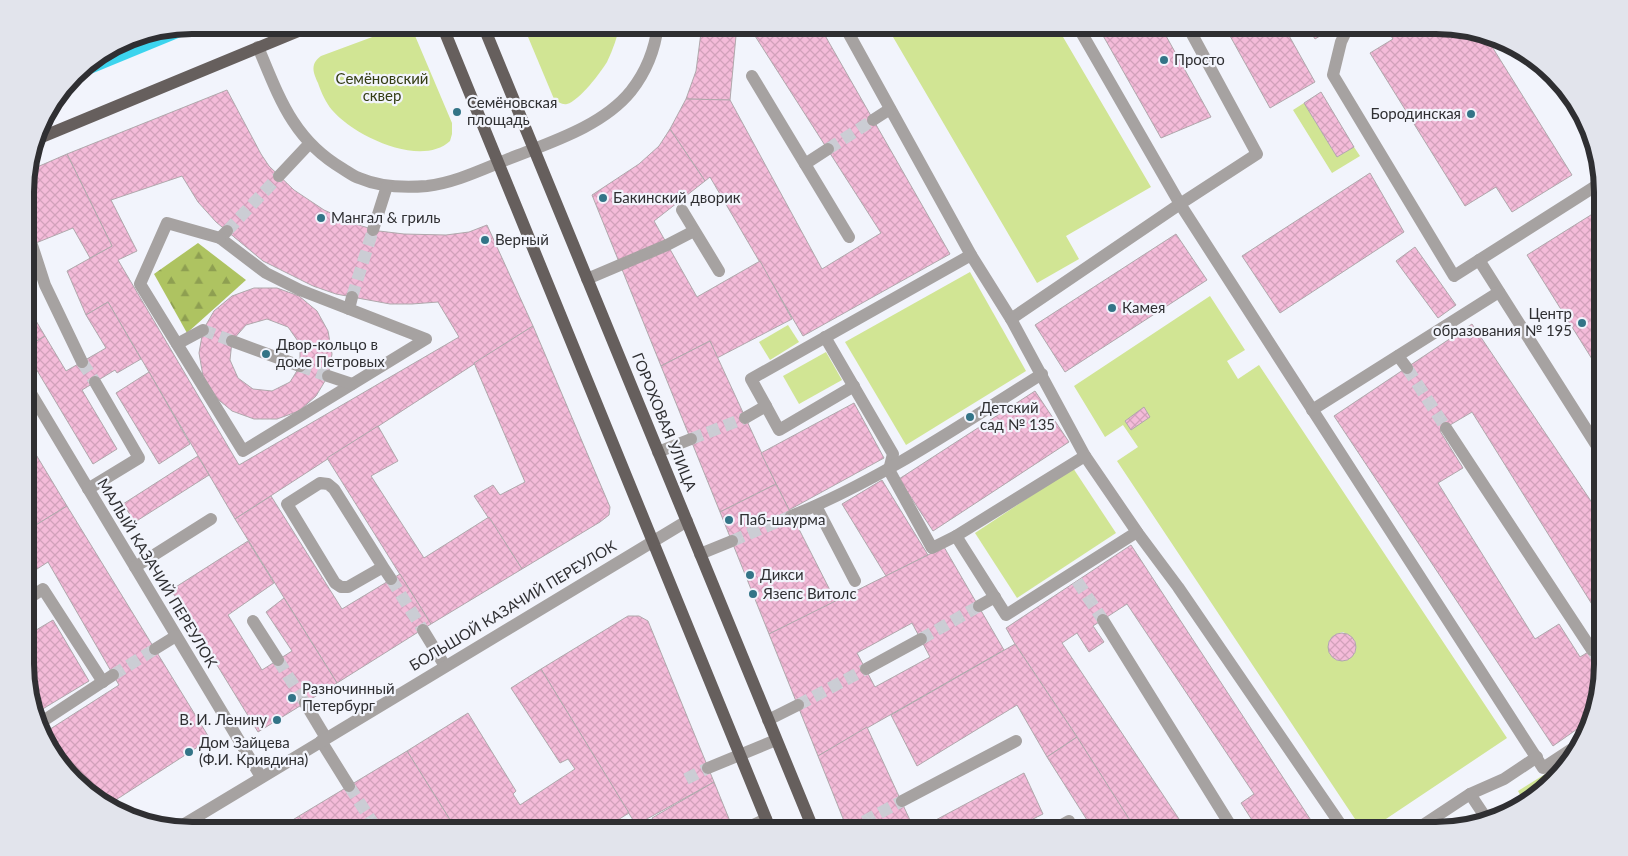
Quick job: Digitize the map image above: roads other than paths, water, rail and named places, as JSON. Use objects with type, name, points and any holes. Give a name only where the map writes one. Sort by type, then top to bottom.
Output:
[{"type":"main road","points":[[44,136],[290,34]]},
{"type":"main road","points":[[446,34],[767,822]]},
{"type":"main road","name":"ГОРОХОВАЯ УЛИЦА","points":[[487,34],[810,822]]},
{"type":"street","points":[[258,47],[282,103],[295,127],[309,144],[331,162],[358,178],[386,186],[427,186],[458,178],[497,163],[585,126],[605,115],[631,91],[648,65],[657,34]]},
{"type":"street","points":[[849,34],[971,256],[1011,319],[1042,374],[1085,456],[1178,587],[1339,822]]},
{"type":"street","points":[[1082,34],[1180,204],[1543,768],[1568,751]]},
{"type":"street","points":[[1011,319],[1257,154],[1192,34]]},
{"type":"street","points":[[1345,34],[1333,74],[1454,276],[1594,187]]},
{"type":"street","points":[[752,76],[848,237]]},
{"type":"street","points":[[874,120],[890,109]]},
{"type":"street","points":[[279,176],[309,144]]},
{"type":"street","points":[[805,164],[828,149]]},
{"type":"street","points":[[373,230],[386,186]]},
{"type":"street","points":[[682,210],[719,271]]},
{"type":"street","points":[[168,223],[223,235],[266,273],[300,290],[350,303],[426,339],[352,384],[243,451],[140,284],[168,223]]},
{"type":"street","points":[[588,279],[694,231]]},
{"type":"street","points":[[34,251],[45,285],[82,362]]},
{"type":"street","points":[[854,386],[779,430],[751,379],[971,256]]},
{"type":"street","points":[[1479,260],[1594,441]]},
{"type":"street","points":[[1312,410],[1499,292]]},
{"type":"street","points":[[177,344],[203,330]]},
{"type":"street","points":[[825,337],[893,454],[889,470],[932,548],[956,536],[1085,456]]},
{"type":"street","points":[[232,341],[300,366]]},
{"type":"street","points":[[1398,356],[1407,368]]},
{"type":"street","points":[[792,516],[889,470],[1042,374]]},
{"type":"street","points":[[328,376],[352,384]]},
{"type":"street","points":[[88,489],[139,458],[95,382]]},
{"type":"street","name":"МАЛЫЙ КАЗАЧИЙ ПЕРЕУЛОК","points":[[34,398],[261,777]]},
{"type":"street","points":[[745,418],[766,406]]},
{"type":"street","points":[[1446,428],[1592,650]]},
{"type":"street","points":[[658,452],[690,439]]},
{"type":"street","points":[[383,567],[348,587],[341,587],[335,583],[288,504],[320,483],[328,484],[334,489],[391,579]]},
{"type":"street","points":[[816,506],[855,581]]},
{"type":"street","points":[[135,567],[211,519]]},
{"type":"street","name":"БОЛЬШОЙ КАЗАЧИЙ ПЕРЕУЛОК","points":[[188,822],[687,521]]},
{"type":"street","points":[[956,536],[1006,614],[1074,577],[1138,532]]},
{"type":"street","points":[[700,554],[732,541]]},
{"type":"street","points":[[34,595],[44,589],[108,679],[44,720]]},
{"type":"street","points":[[979,606],[995,597]]},
{"type":"street","points":[[253,620],[278,660]]},
{"type":"street","points":[[1103,620],[1228,822]]},
{"type":"street","points":[[422,630],[445,666]]},
{"type":"street","points":[[155,649],[176,636]]},
{"type":"street","points":[[866,669],[920,639]]},
{"type":"street","points":[[305,703],[349,786]]},
{"type":"street","points":[[768,720],[798,705]]},
{"type":"street","points":[[708,768],[776,740]]},
{"type":"street","points":[[902,801],[1016,741]]},
{"type":"street","points":[[1428,822],[1470,794],[1504,779],[1537,757]]},
{"type":"street","points":[[1470,794],[1484,815]]},
{"type":"water","points":[[188,34],[83,77],[104,60],[141,42],[171,35]]},
{"type":"tunnel","points":[[828,149],[873,120]]},
{"type":"tunnel","points":[[227,231],[279,176]]},
{"type":"tunnel","points":[[352,297],[373,230]]},
{"type":"tunnel","points":[[203,330],[232,341]]},
{"type":"tunnel","points":[[82,362],[95,382]]},
{"type":"tunnel","points":[[300,366],[328,376]]},
{"type":"tunnel","points":[[1407,368],[1446,428]]},
{"type":"tunnel","points":[[691,439],[745,418]]},
{"type":"tunnel","points":[[732,541],[791,516]]},
{"type":"tunnel","points":[[391,579],[423,630]]},
{"type":"tunnel","points":[[1077,581],[1103,620]]},
{"type":"tunnel","points":[[921,639],[979,606]]},
{"type":"tunnel","points":[[113,675],[155,649]]},
{"type":"tunnel","points":[[278,660],[305,703]]},
{"type":"tunnel","points":[[798,705],[866,669]]},
{"type":"tunnel","points":[[686,779],[708,768]]},
{"type":"tunnel","points":[[349,786],[372,822]]},
{"type":"tunnel","points":[[863,822],[902,801]]},
{"type":"place","name":"Просто","points":[[1164,60]]},
{"type":"place","name":"Семёновская площадь","points":[[457,112]]},
{"type":"place","name":"Бородинская","points":[[1471,114]]},
{"type":"place","name":"Бакинский дворик","points":[[603,198]]},
{"type":"place","name":"Мангал & гриль","points":[[321,218]]},
{"type":"place","name":"Верный","points":[[485,240]]},
{"type":"place","name":"Камея","points":[[1112,308]]},
{"type":"place","name":"Центр образования № 195","points":[[1582,323]]},
{"type":"place","name":"Двор-кольцо в доме Петровых","points":[[266,354]]},
{"type":"place","name":"Детский сад № 135","points":[[970,417]]},
{"type":"place","name":"Паб-шаурма","points":[[729,520]]},
{"type":"place","name":"Дикси","points":[[750,575]]},
{"type":"place","name":"Язепс Витолс","points":[[753,594]]},
{"type":"place","name":"Разночинный Петербург","points":[[292,698]]},
{"type":"place","name":"В. И. Ленину","points":[[277,720]]},
{"type":"place","name":"Дом Зайцева (Ф.И. Кривдина)","points":[[189,752]]},
{"type":"park label","name":"Семёновский сквер","points":[[382,88]]}]
